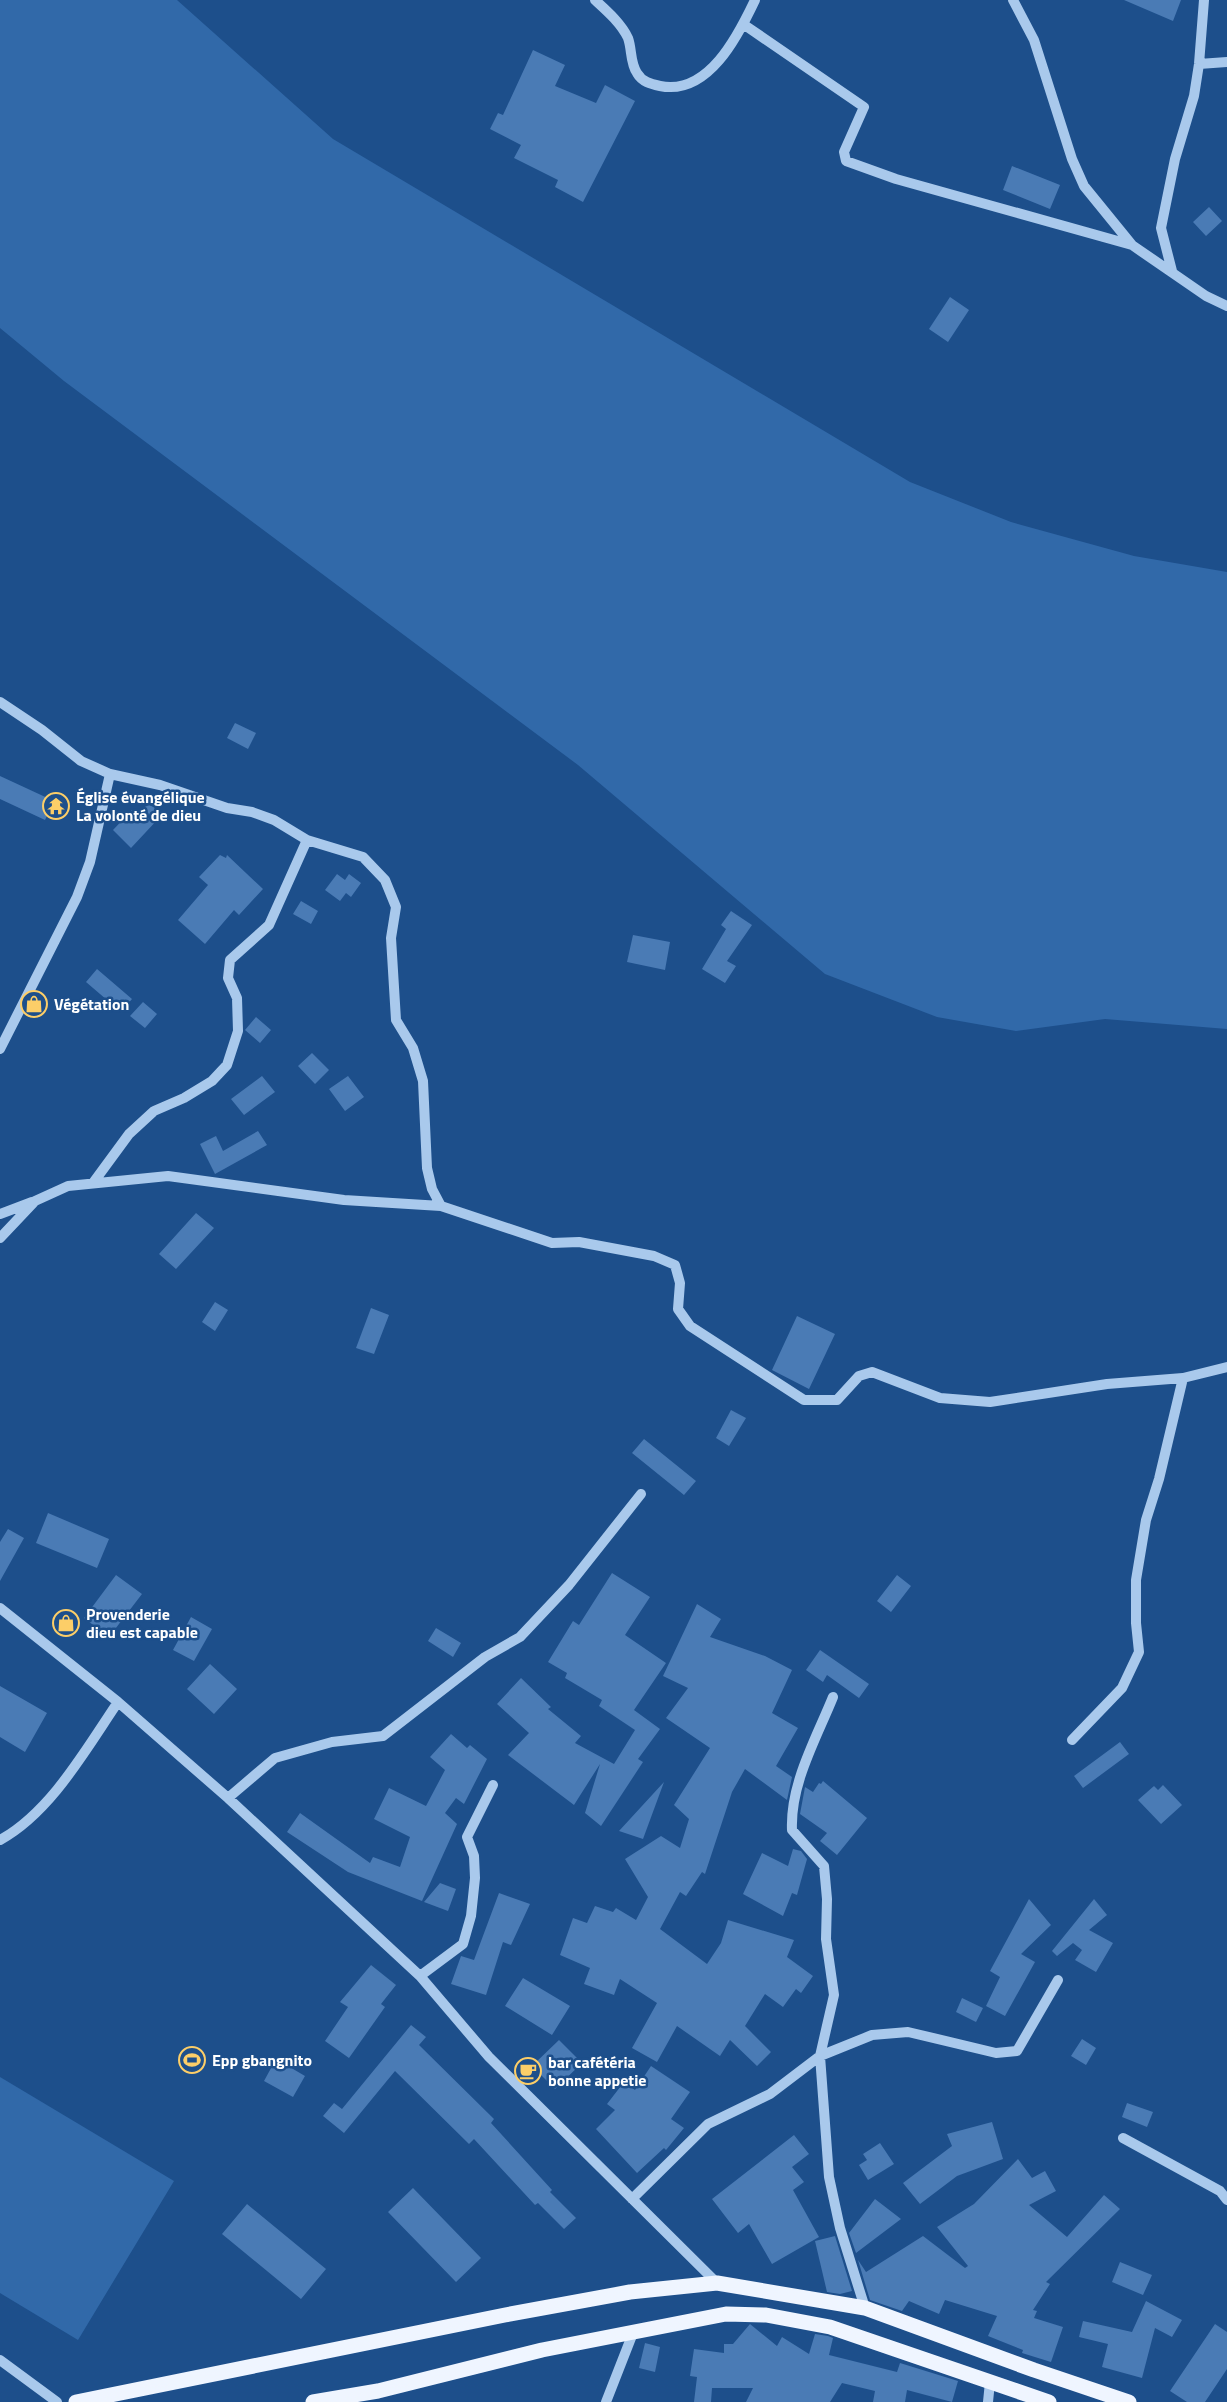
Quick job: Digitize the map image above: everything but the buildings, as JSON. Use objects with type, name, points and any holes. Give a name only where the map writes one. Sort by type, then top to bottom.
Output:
[{"type":"main road","points":[[76,2402],[494,2317],[641,2291],[717,2283],[865,2308],[1129,2402]]},
{"type":"main road","points":[[313,2402],[378,2391],[542,2350],[726,2314],[766,2315],[831,2326],[1045,2401]]},
{"type":"street","points":[[594,0],[619,24],[628,39],[637,73],[647,83],[669,88],[690,83],[719,60],[743,24],[754,0]]},
{"type":"street","points":[[1013,0],[1034,40],[1072,159],[1084,186],[1132,245]]},
{"type":"street","points":[[1172,271],[1161,228],[1175,159],[1194,96],[1204,0]]},
{"type":"street","points":[[743,24],[864,107],[844,152],[846,161],[896,179],[1132,245],[1206,296],[1227,306]]},
{"type":"street","points":[[1199,64],[1227,62]]},
{"type":"street","points":[[0,702],[42,730],[81,761],[110,774],[160,785],[226,808],[252,812],[274,820],[307,840],[363,858],[386,880],[396,907],[391,938],[396,1020],[413,1048],[420,1066],[423,1081],[423,1115],[428,1168],[432,1189],[441,1206]]},
{"type":"street","points":[[0,1049],[77,897],[90,862],[110,774]]},
{"type":"street","points":[[93,1183],[129,1134],[154,1111],[184,1098],[212,1081],[227,1065],[237,1031],[237,998],[228,978],[230,960],[269,926],[307,840]]},
{"type":"street","points":[[0,1214],[68,1186],[168,1176],[344,1200],[441,1206],[552,1243],[590,1244],[654,1256],[675,1265],[680,1283],[678,1309],[690,1326],[804,1400],[837,1400],[859,1377],[872,1372],[940,1398],[990,1402],[1107,1384],[1183,1378],[1227,1367]]},
{"type":"street","points":[[0,1238],[35,1201]]},
{"type":"street","points":[[1072,1740],[1122,1688],[1139,1652],[1136,1623],[1138,1570],[1146,1520],[1159,1479],[1183,1378]]},
{"type":"street","points":[[228,1798],[275,1758],[332,1742],[382,1736],[485,1657],[520,1637],[569,1585],[640,1494]]},
{"type":"street","points":[[0,1608],[118,1702],[228,1798],[420,1976],[489,2057],[717,2283]]},
{"type":"street","points":[[832,1697],[800,1779],[791,1810],[792,1830],[824,1866],[827,1899],[826,1939],[834,1995],[820,2056],[829,2176],[840,2228],[865,2308]]},
{"type":"street","points":[[0,1840],[10,1835],[44,1806],[118,1702]]},
{"type":"street","points":[[420,1976],[463,1944],[471,1916],[475,1878],[474,1856],[467,1837],[493,1785]]},
{"type":"street","points":[[632,2199],[708,2124],[770,2094],[820,2056],[872,2035],[908,2032],[996,2053],[1017,2051],[1058,1980]]},
{"type":"street","points":[[1123,2138],[1220,2191],[1227,2200]]},
{"type":"street","points":[[606,2402],[633,2333]]},
{"type":"street","points":[[0,2360],[57,2402]]},
{"type":"street","points":[[988,2402],[990,2382]]},
{"type":"shaded area","points":[[0,0],[177,0],[333,139],[910,482],[1011,522],[1134,556],[1227,572],[1227,1029],[1105,1019],[1016,1031],[937,1017],[825,974],[578,765],[64,381],[0,328]]},
{"type":"shaded area","points":[[0,2077],[174,2181],[78,2340],[0,2293]]},
{"type":"place","name":"Église évangélique La volonté de dieu","points":[[56,806]]},
{"type":"place","name":"Végétation","points":[[34,1004]]},
{"type":"place","name":"Provenderie dieu est capable","points":[[66,1623]]},
{"type":"place","name":"Epp gbangnito","points":[[192,2060]]},
{"type":"place","name":"bar cafétéria bonne appetie","points":[[528,2071]]}]
